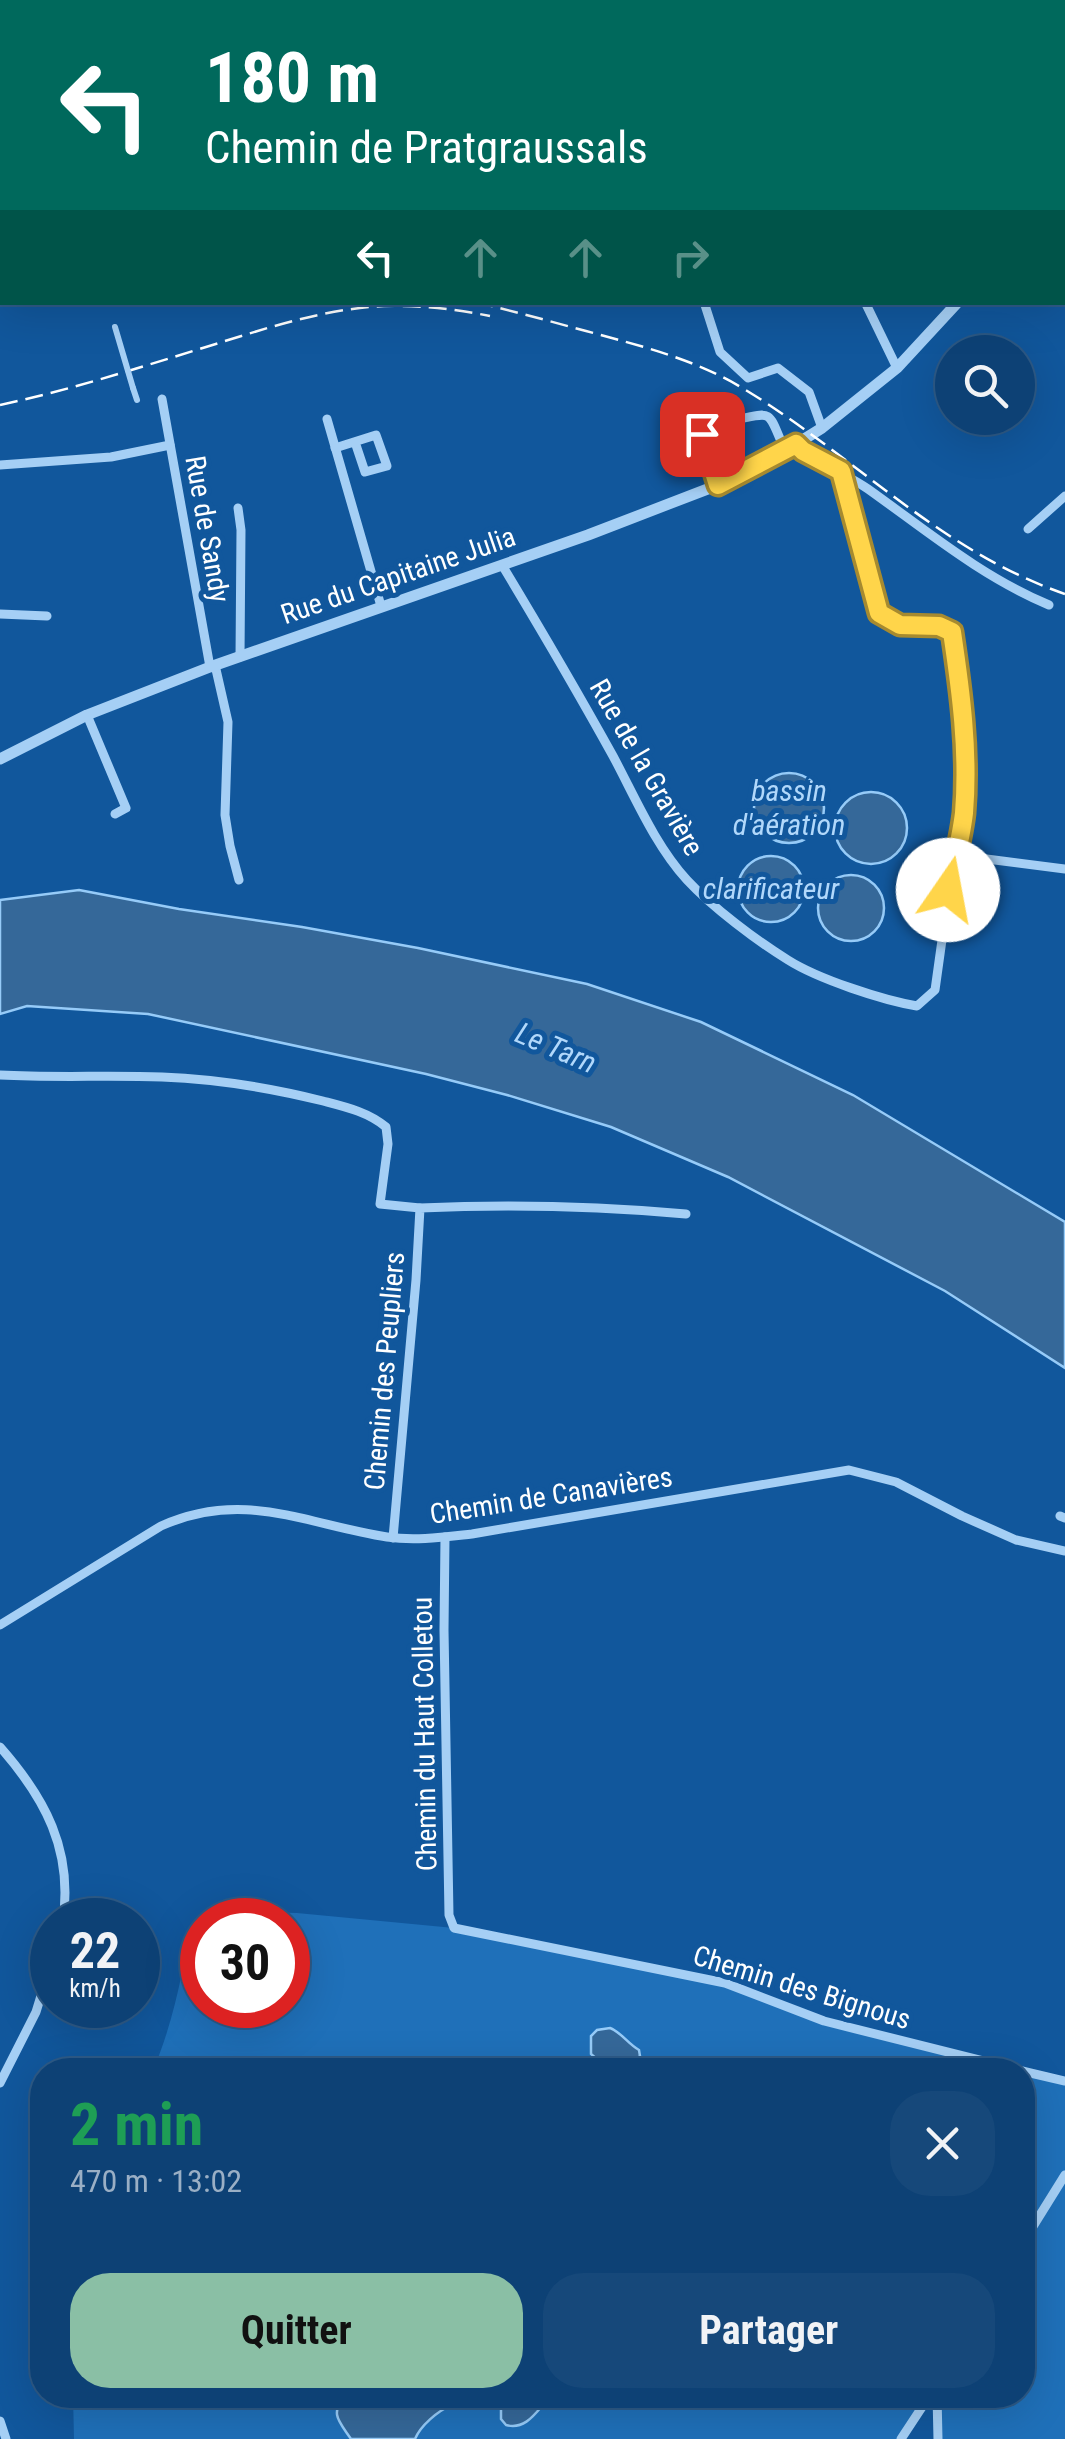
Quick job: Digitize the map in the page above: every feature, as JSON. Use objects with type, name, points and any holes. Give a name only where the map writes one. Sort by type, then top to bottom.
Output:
[{"type":"street","points":[[705,305],[720,352],[748,378],[778,368],[809,392],[816,432]]},
{"type":"street","points":[[866,305],[897,368]]},
{"type":"street","name":"Rue du Capitaine Julia","points":[[0,759],[86,716],[212,666],[588,535],[718,485],[816,432],[897,368],[955,305]]},
{"type":"street","points":[[115,327],[137,400]]},
{"type":"street","name":"Rue de Sandy","points":[[162,399],[212,666],[228,722],[226,815],[238,880]]},
{"type":"street","points":[[712,411],[725,410],[728,421]]},
{"type":"street","points":[[741,474],[724,426],[728,421],[760,412],[766,414],[791,448],[841,471],[976,568],[1049,605]]},
{"type":"street","points":[[326,419],[381,606]]},
{"type":"street","points":[[692,432],[693,436],[702,434],[718,485]]},
{"type":"street","points":[[335,448],[355,442]]},
{"type":"street","points":[[0,465],[111,458],[170,445]]},
{"type":"street","points":[[841,471],[879,613],[900,625],[939,626],[952,632],[964,712],[964,801],[958,852],[1065,870]]},
{"type":"street","points":[[1028,529],[1065,496]]},
{"type":"street","points":[[238,508],[240,657]]},
{"type":"street","name":"Rue de la Gravière","points":[[502,565],[656,834],[685,877],[714,906],[788,961],[818,975],[917,1006],[935,990],[948,890],[958,852]]},
{"type":"street","points":[[0,614],[47,616]]},
{"type":"street","points":[[86,716],[126,808],[114,814]]},
{"type":"street","points":[[0,1075],[196,1080],[299,1095],[373,1116],[386,1128],[388,1144],[380,1204],[420,1208],[492,1205],[632,1209],[686,1214]]},
{"type":"street","name":"Chemin des Peupliers","points":[[393,1538],[420,1208]]},
{"type":"street","name":"Chemin de Canavières","points":[[0,1626],[144,1535],[182,1517],[215,1509],[256,1509],[393,1538],[445,1537],[849,1470],[896,1482],[1016,1540],[1065,1551]]},
{"type":"street","name":"Chemin du Haut Colletou","points":[[445,1537],[449,1915],[454,1928]]},
{"type":"street","points":[[0,1747],[42,1801],[62,1854],[66,1898]]},
{"type":"street","name":"Chemin des Bignous","points":[[454,1928],[725,1984],[824,2021],[973,2058]]},
{"type":"street","points":[[0,2083],[30,2024]]},
{"type":"street","name":"Chemin des Bignous","points":[[1035,2074],[1065,2081]]},
{"type":"street","points":[[1035,2223],[1065,2175]]},
{"type":"street","points":[[901,2439],[924,2408]]},
{"type":"street","points":[[934,2408],[938,2439]]},
{"type":"street","points":[[0,2421],[6,2439]]},
{"type":"shaded area","points":[[310,1914],[454,1928],[725,1983],[824,2021],[971,2058],[158,2058],[180,1981],[180,2028],[310,2028]]},
{"type":"shaded area","points":[[1035,2074],[1065,2081],[1065,2439],[935,2439],[934,2408],[1035,2408]]},
{"type":"shaded area","points":[[73,2408],[921,2408],[901,2439],[74,2439]]},
{"type":"water","name":"bassin d'aération","points":[[789,773],[814,783],[824,808],[814,833],[789,843],[764,833],[754,808],[764,783]]},
{"type":"water","name":"bassin d'aération","points":[[871,792],[897,802],[907,828],[897,854],[871,864],[845,854],[835,828],[845,802]]},
{"type":"water","name":"clarificateur","points":[[771,856],[795,865],[804,889],[795,913],[771,922],[747,913],[738,889],[747,865]]},
{"type":"water","name":"clarificateur","points":[[851,875],[875,884],[884,908],[875,932],[851,941],[827,932],[818,908],[827,884]]},
{"type":"water","name":"Le Tarn","points":[[79,890],[418,948],[587,984],[701,1022],[853,1095],[1065,1222],[1065,1368],[945,1291],[728,1177],[611,1127],[426,1074],[148,1014],[27,1006],[0,1014],[0,900]]},
{"type":"water","points":[[610,2028],[618,2032],[639,2050],[640,2056],[596,2058],[591,2054],[591,2036],[597,2030]]},
{"type":"water","points":[[338,2408],[447,2408],[430,2419],[415,2439],[351,2439],[337,2413]]},
{"type":"water","points":[[501,2408],[540,2408],[520,2425],[506,2425],[501,2419]]},
{"type":"railway","points":[[487,305],[647,348],[725,379],[784,415],[977,553],[1065,594]]},
{"type":"railway","points":[[0,405],[338,311],[411,306],[490,316]]},
{"type":"route","points":[[702,434],[718,485],[796,444],[841,471],[879,613],[900,625],[939,626],[952,632],[964,712],[965,776],[964,814],[948,890]]}]
